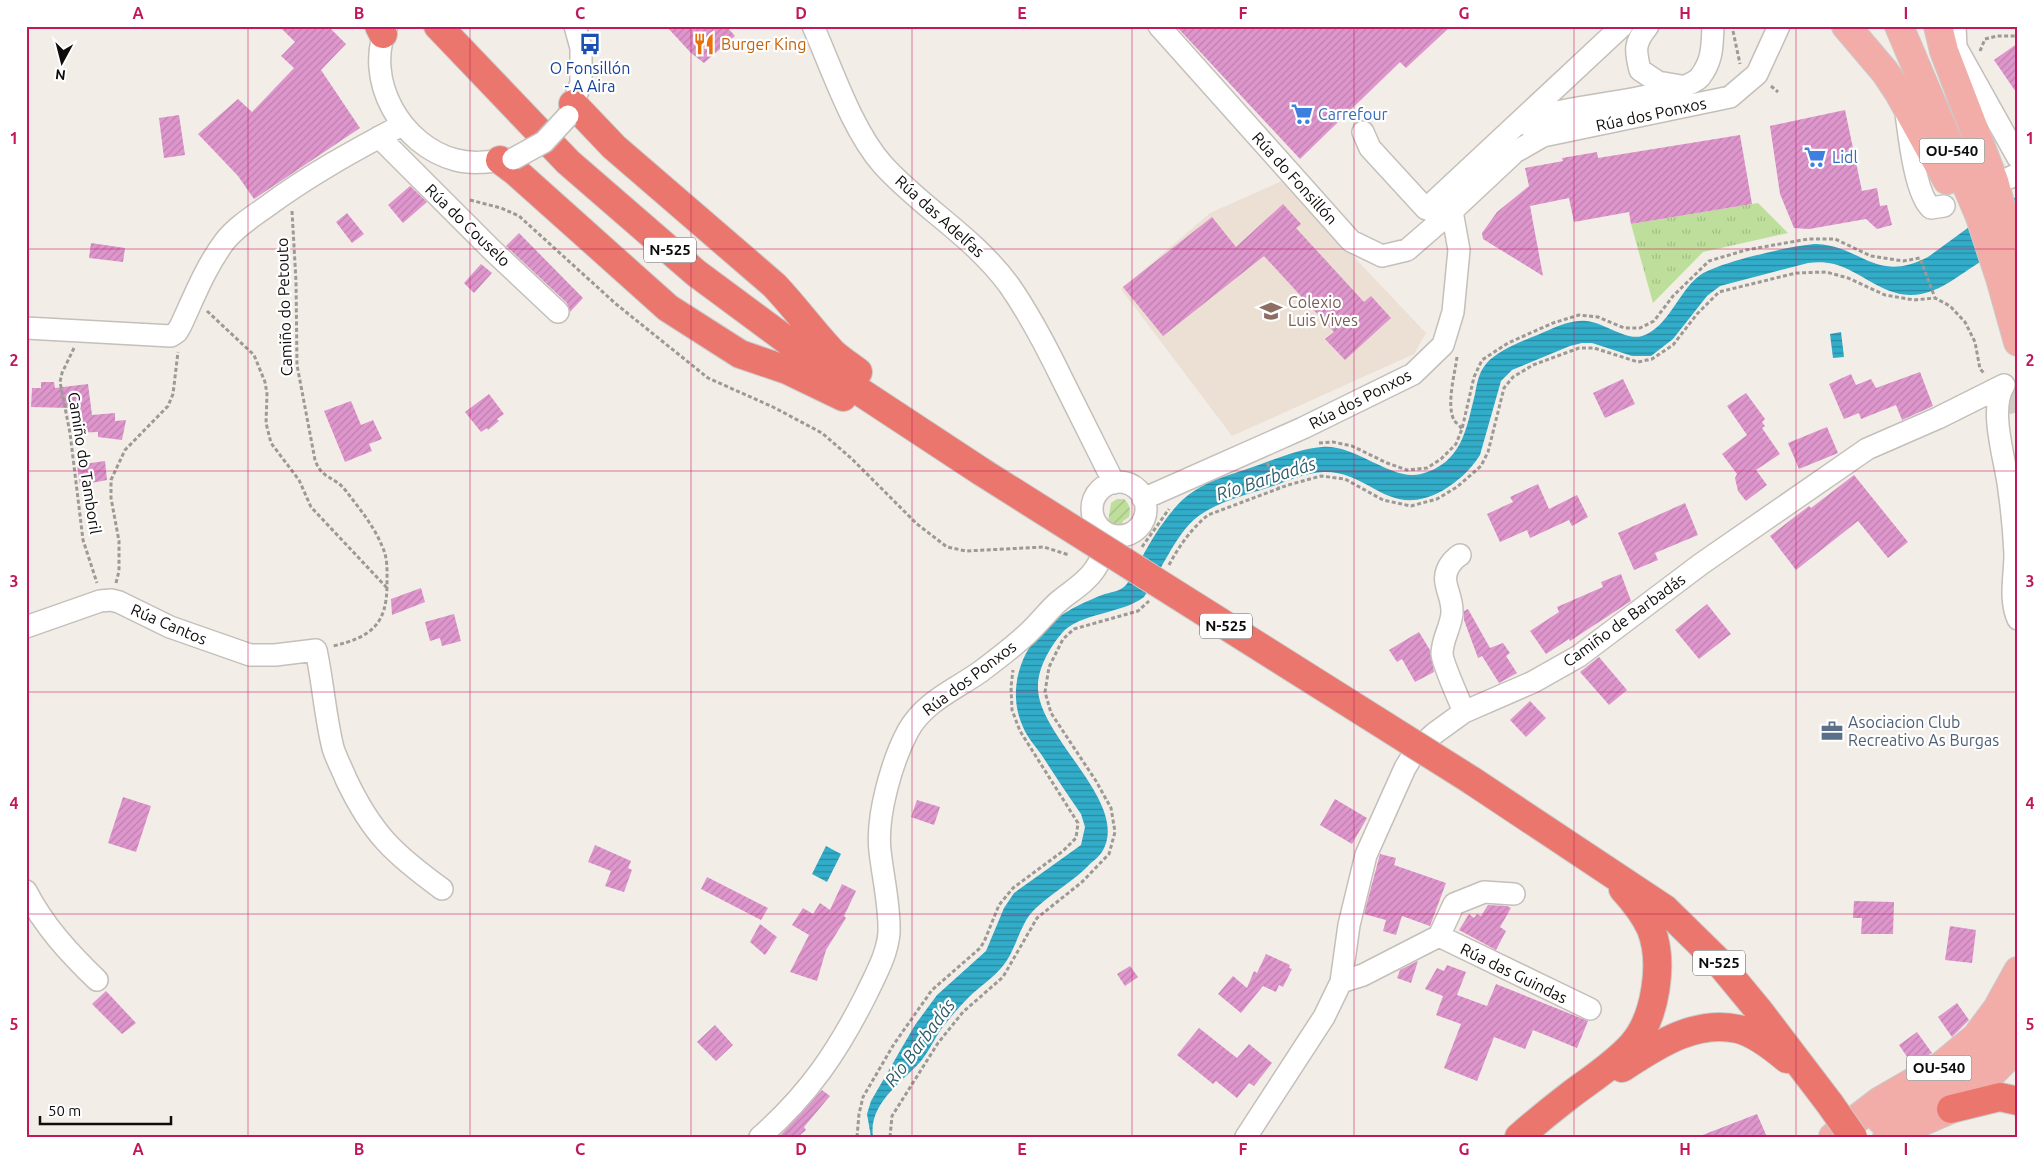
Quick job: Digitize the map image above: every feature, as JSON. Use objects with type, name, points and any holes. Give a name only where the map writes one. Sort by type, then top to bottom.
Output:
[{"type":"highway","name":"N-525","points":[[438,26],[568,162],[696,273],[827,370],[982,472],[1471,780],[1666,909],[1717,960],[1812,1079],[1853,1137]]},
{"type":"highway","points":[[570,110],[774,285],[795,306],[814,332],[834,354],[887,395],[931,438]]},
{"type":"highway","points":[[507,160],[516,172],[668,308],[740,354],[787,370],[931,438]]},
{"type":"highway","points":[[1519,1137],[1558,1104],[1610,1066],[1633,1044],[1646,1020],[1657,986],[1657,957],[1651,930],[1640,909],[1606,868]]},
{"type":"highway","points":[[1537,1137],[1620,1069],[1665,1040],[1704,1027],[1739,1029],[1770,1045],[1812,1079]]},
{"type":"highway","points":[[1951,1109],[2000,1096],[2018,1101]]},
{"type":"main road","points":[[1846,26],[1885,72],[1904,103],[1956,195],[1980,260],[2009,274]]},
{"type":"main road","name":"OU-540","points":[[1899,26],[1980,217],[2009,274],[2018,342]]},
{"type":"main road","points":[[1948,37],[1994,181],[2009,274]]},
{"type":"main road","name":"OU-540","points":[[1833,1137],[1880,1101],[1941,1066],[1976,1037],[1997,1009],[2018,971]]},
{"type":"main road","name":"OU-540","points":[[1846,1137],[1916,1103],[1958,1076],[1999,1039],[2018,1014]]},
{"type":"main road","name":"OU-540","points":[[1887,1137],[1951,1109],[2018,1047]]},
{"type":"street","points":[[383,29],[380,50],[382,85],[398,120],[423,145],[455,160],[478,164],[507,160],[544,142],[570,110],[581,83],[580,48],[575,26]]},
{"type":"street","name":"Rúa das Adelfas","points":[[813,26],[855,120],[882,164],[919,199],[956,228],[986,257],[1009,285],[1039,333],[1114,483]]},
{"type":"street","name":"Rúa do Fonsillón","points":[[1158,26],[1351,241],[1382,256],[1407,250],[1452,211]]},
{"type":"street","points":[[1363,132],[1370,148],[1426,209],[1622,26]]},
{"type":"street","points":[[1648,26],[1640,35],[1635,50],[1640,70],[1658,82],[1681,86]]},
{"type":"street","points":[[1508,131],[1544,115],[1655,94],[1681,86],[1698,78],[1711,58],[1714,26]]},
{"type":"street","name":"Rúa dos Ponxos","points":[[1143,499],[1303,428],[1413,374],[1443,345],[1452,318],[1459,250],[1452,211],[1515,152],[1543,136],[1730,97],[1757,74],[1780,28]]},
{"type":"street","points":[[1948,37],[2018,158]]},
{"type":"street","points":[[1904,103],[1917,176],[1924,203],[1930,208],[1944,206]]},
{"type":"street","points":[[26,328],[171,336],[177,332],[215,257],[226,240],[240,226],[289,190],[346,155],[402,125]]},
{"type":"street","name":"Rúa do Couselo","points":[[379,137],[492,250],[558,312]]},
{"type":"street","points":[[1997,401],[2010,499],[2015,556],[2013,605],[2018,619]]},
{"type":"street","name":"Camiño de Barbadás","points":[[1246,1137],[1324,1016],[1341,982],[1349,925],[1366,855],[1416,750],[1435,733],[1464,712],[1533,682],[1579,656],[1701,564],[1867,449],[1938,418],[1997,401]]},
{"type":"street","name":"Camiño de Barbadás","points":[[1938,418],[1997,401]]},
{"type":"street","points":[[1114,483],[1128,484],[1143,499],[1145,516],[1141,524],[1128,535],[1111,535],[1097,524],[1093,516],[1094,499],[1099,491],[1114,483]]},
{"type":"street","name":"Rúa dos Ponxos","points":[[760,1137],[790,1108],[828,1062],[849,1029],[883,958],[889,933],[880,849],[880,816],[898,756],[917,716],[929,705],[980,672],[1027,634],[1058,602],[1086,580],[1095,569],[1111,535]]},
{"type":"street","points":[[1460,555],[1456,556],[1446,569],[1444,578],[1452,614],[1444,636],[1442,656],[1464,712]]},
{"type":"street","points":[[26,627],[108,600]]},
{"type":"street","name":"Rúa Cantos","points":[[108,600],[170,627],[250,655],[275,655],[316,650]]},
{"type":"street","points":[[316,650],[334,751],[356,800],[370,824],[386,843],[405,862],[442,889]]},
{"type":"street","points":[[26,891],[57,940],[97,980]]},
{"type":"street","points":[[1341,982],[1363,974],[1439,936],[1454,904],[1484,892],[1514,894]]},
{"type":"street","name":"Rúa das Guindas","points":[[1439,936],[1590,1010]]},
{"type":"path","points":[[1948,37],[1980,51],[1985,39],[1997,36],[2018,36]]},
{"type":"path","name":"Camiño do Petouto","points":[[289,190],[296,266],[297,366],[315,460],[322,474],[345,489],[373,528],[383,547],[386,559],[387,588],[384,611],[379,622],[369,633],[351,642],[316,650]]},
{"type":"path","points":[[462,198],[501,208],[519,216],[616,304],[708,378],[773,407],[822,433],[917,524],[947,547],[966,550],[1044,547],[1062,552],[1095,569]]},
{"type":"path","points":[[1314,443],[1333,442],[1352,446],[1387,463],[1407,470],[1427,468],[1441,459],[1456,444],[1462,429],[1474,377],[1482,360],[1517,339],[1553,323],[1579,315],[1598,317],[1624,328],[1640,328],[1654,321],[1673,296],[1709,261],[1746,250],[1808,239],[1835,239],[1870,256],[1903,261],[1920,258],[1935,298]]},
{"type":"path","points":[[1165,572],[1178,546],[1198,523],[1208,515],[1278,489],[1322,476],[1345,479],[1383,500],[1411,506],[1437,499],[1457,487],[1481,466],[1488,452],[1504,388],[1513,377],[1533,365],[1579,348],[1594,348],[1638,362],[1652,359],[1673,345],[1697,314],[1719,292],[1796,273],[1826,272],[1848,278],[1885,295],[1914,300],[1935,298],[1950,306],[1965,322],[1975,342],[1980,369],[1997,401]]},
{"type":"path","points":[[194,298],[254,355],[265,382],[267,394],[266,423],[271,443],[299,480],[311,507],[387,588]]},
{"type":"path","name":"Camiño do Tamboril","points":[[79,331],[75,345],[62,372],[60,382],[73,453],[84,540],[108,600]]},
{"type":"path","points":[[108,600],[119,570],[119,553],[111,498],[111,480],[125,450],[168,406],[171,399],[178,352],[177,332]]},
{"type":"path","points":[[1458,349],[1452,380],[1452,399],[1454,419],[1462,429]]},
{"type":"path","points":[[1262,459],[1271,457]]},
{"type":"path","points":[[1267,462],[1278,489]]},
{"type":"path","points":[[1138,552],[1172,506]]},
{"type":"path","points":[[890,1137],[892,1116],[938,1043],[963,1012],[1003,976],[1037,918],[1082,882],[1108,854],[1115,832],[1111,808],[1096,781],[1051,713],[1045,692],[1049,667],[1063,640],[1074,628],[1138,611],[1150,600],[1153,594]]},
{"type":"path","points":[[857,1137],[858,1114],[863,1097],[894,1044],[932,990],[984,942],[999,905],[1012,888],[1063,851],[1076,838],[1078,823],[1020,731],[1012,710],[1013,670],[1016,654],[1027,634]]},
{"type":"shaded area","name":"Colexio Luis Vives","points":[[1282,181],[1426,333],[1414,354],[1232,436],[1121,289],[1210,213]]},
{"type":"green space","points":[[1758,203],[1788,233],[1703,252],[1653,303],[1631,224]]},
{"type":"green space","points":[[1117,499],[1124,499],[1130,509],[1129,517],[1123,521],[1120,531],[1111,530],[1108,522],[1111,503]]},
{"type":"water","name":"Río Barbadás","points":[[2018,197],[2018,249],[1995,254],[1932,291],[1921,294],[1899,294],[1880,287],[1844,267],[1821,262],[1808,263],[1720,286],[1707,296],[1673,339],[1651,356],[1632,356],[1592,343],[1582,343],[1570,346],[1512,370],[1501,381],[1480,455],[1463,476],[1442,491],[1423,498],[1407,500],[1380,492],[1355,479],[1340,474],[1317,472],[1232,500],[1204,512],[1196,518],[1175,544],[1144,597],[1135,603],[1090,617],[1070,626],[1053,645],[1045,658],[1040,672],[1038,686],[1041,705],[1051,726],[1094,791],[1104,812],[1108,833],[1102,852],[1078,875],[1030,914],[1002,967],[957,1010],[942,1027],[921,1061],[881,1104],[873,1125],[873,1137],[871,1137],[867,1114],[871,1101],[915,1025],[937,995],[986,951],[1004,908],[1014,893],[1081,845],[1085,827],[1081,814],[1027,734],[1018,712],[1017,682],[1020,667],[1026,653],[1044,629],[1061,615],[1102,595],[1124,587],[1159,529],[1172,511],[1186,497],[1200,487],[1220,478],[1313,448],[1335,448],[1348,451],[1398,473],[1421,474],[1435,469],[1454,453],[1460,443],[1465,432],[1478,382],[1486,364],[1498,353],[1515,344],[1562,325],[1581,321],[1600,324],[1629,336],[1642,336],[1659,326],[1685,291],[1699,276],[1738,260],[1792,247],[1817,244],[1833,246],[1881,265],[1895,267],[1910,264],[1928,257],[2006,200]]},
{"type":"water","points":[[1841,332],[1844,357],[1833,358],[1830,334]]},
{"type":"water","points":[[826,846],[841,854],[827,882],[812,874]]},
{"type":"building","points":[[279,26],[328,26],[346,44],[321,70],[360,128],[254,199],[238,176],[198,134],[238,99],[252,112],[294,68],[281,56],[295,42]]},
{"type":"building","name":"Burger King","points":[[666,26],[726,26],[735,36],[704,63],[691,53]]},
{"type":"building","name":"Carrefour","points":[[1176,26],[1451,26],[1406,68],[1400,62],[1300,159]]},
{"type":"building","points":[[2018,43],[2018,95],[1994,60]]},
{"type":"building","name":"Lidl","points":[[1845,110],[1862,191],[1877,188],[1880,206],[1887,205],[1892,225],[1877,229],[1866,219],[1809,229],[1794,228],[1780,194],[1770,126]]},
{"type":"building","points":[[179,115],[185,155],[164,158],[159,118]]},
{"type":"building","points":[[1740,135],[1752,204],[1631,224],[1629,212],[1574,222],[1569,198],[1530,206],[1543,276],[1483,239],[1482,233],[1497,212],[1529,186],[1525,168],[1563,161],[1562,158],[1597,152],[1598,158]]},
{"type":"building","points":[[410,186],[427,202],[403,223],[388,205]]},
{"type":"building","points":[[1283,204],[1301,224],[1296,228],[1364,302],[1371,296],[1391,318],[1345,360],[1325,339],[1334,332],[1264,256],[1163,336],[1123,287],[1212,217],[1236,247]]},
{"type":"building","points":[[347,213],[364,234],[352,243],[336,222]]},
{"type":"building","points":[[519,233],[583,298],[570,312],[567,303],[506,246]]},
{"type":"building","points":[[91,243],[125,248],[123,262],[89,258]]},
{"type":"building","points":[[481,264],[492,273],[474,293],[464,283]]},
{"type":"building","points":[[1920,372],[1933,406],[1902,420],[1896,405],[1861,419],[1859,413],[1844,419],[1829,384],[1851,374],[1856,385],[1871,379],[1876,388]]},
{"type":"building","points":[[1623,379],[1635,404],[1605,418],[1593,393]]},
{"type":"building","points":[[41,382],[54,382],[55,388],[88,384],[92,415],[115,413],[115,421],[126,420],[122,440],[98,437],[98,432],[73,433],[69,408],[31,407],[32,388],[41,388]]},
{"type":"building","points":[[1746,393],[1765,419],[1762,422],[1765,426],[1762,428],[1780,454],[1756,470],[1767,485],[1746,501],[1738,491],[1735,478],[1737,474],[1722,454],[1747,435],[1727,406]]},
{"type":"building","points":[[489,394],[504,414],[488,430],[487,428],[481,432],[465,412]]},
{"type":"building","points":[[351,401],[361,425],[373,420],[382,439],[369,444],[372,451],[345,462],[324,411]]},
{"type":"building","points":[[1827,427],[1838,453],[1799,469],[1788,443]]},
{"type":"building","points":[[105,461],[107,480],[80,485],[77,465]]},
{"type":"building","points":[[1854,475],[1908,542],[1888,558],[1858,521],[1796,570],[1770,536]]},
{"type":"building","points":[[1538,484],[1549,509],[1577,495],[1588,517],[1572,526],[1569,520],[1530,538],[1527,530],[1500,542],[1487,514],[1513,502],[1510,497]]},
{"type":"building","points":[[1685,503],[1698,535],[1655,553],[1658,560],[1634,570],[1618,533]]},
{"type":"building","points":[[1621,574],[1631,601],[1570,641],[1569,639],[1546,654],[1530,631],[1559,612],[1557,607],[1603,587],[1601,582]]},
{"type":"building","points":[[421,588],[425,602],[392,615],[391,599]]},
{"type":"building","points":[[1707,604],[1731,634],[1699,659],[1675,630]]},
{"type":"building","points":[[1468,609],[1490,648],[1503,643],[1510,653],[1506,656],[1517,673],[1499,683],[1482,656],[1478,658],[1464,620],[1464,611]]},
{"type":"building","points":[[454,614],[461,641],[442,646],[440,638],[430,641],[425,622]]},
{"type":"building","points":[[1419,632],[1430,650],[1434,672],[1415,682],[1402,659],[1397,662],[1389,650]]},
{"type":"building","points":[[1599,657],[1627,690],[1609,705],[1580,672]]},
{"type":"building","points":[[1530,701],[1546,718],[1526,737],[1510,720]]},
{"type":"building","points":[[123,797],[151,806],[136,852],[108,843]]},
{"type":"building","points":[[1335,799],[1367,818],[1352,844],[1320,825]]},
{"type":"building","points":[[917,800],[940,807],[934,825],[911,817]]},
{"type":"building","points":[[595,845],[631,861],[628,868],[632,870],[624,892],[605,886],[611,871],[588,862]]},
{"type":"building","points":[[1380,854],[1396,858],[1394,865],[1446,883],[1430,926],[1402,916],[1396,935],[1383,931],[1386,920],[1364,914]]},
{"type":"building","points":[[707,877],[768,908],[761,920],[701,889]]},
{"type":"building","points":[[842,884],[856,891],[844,916],[846,918],[826,950],[817,981],[790,972],[809,935],[792,925],[803,908],[813,914],[820,903],[830,910]]},
{"type":"building","points":[[1854,901],[1894,902],[1893,934],[1861,934],[1862,918],[1853,918]]},
{"type":"building","points":[[1488,905],[1511,908],[1500,927],[1506,931],[1496,950],[1459,930],[1469,914],[1474,918],[1477,914],[1481,916]]},
{"type":"building","points":[[760,924],[777,937],[765,955],[750,942]]},
{"type":"building","points":[[1950,926],[1976,930],[1972,963],[1945,960]]},
{"type":"building","points":[[1266,954],[1290,965],[1289,968],[1292,969],[1283,987],[1279,985],[1276,992],[1263,986],[1241,1013],[1218,994],[1233,976],[1247,988],[1254,971],[1257,973]]},
{"type":"building","points":[[1418,961],[1411,983],[1397,978],[1400,970]]},
{"type":"building","points":[[1447,965],[1466,972],[1457,995],[1487,1006],[1496,984],[1588,1021],[1577,1048],[1533,1030],[1525,1049],[1494,1037],[1477,1081],[1444,1068],[1461,1024],[1436,1015],[1443,996],[1425,989],[1437,968],[1444,971]]},
{"type":"building","points":[[1130,966],[1138,977],[1125,986],[1117,974]]},
{"type":"building","points":[[106,991],[136,1023],[122,1034],[92,1004]]},
{"type":"building","points":[[1957,1003],[1969,1020],[1952,1037],[1938,1017]]},
{"type":"building","points":[[715,1025],[733,1045],[716,1061],[697,1042]]},
{"type":"building","points":[[1199,1028],[1237,1058],[1249,1044],[1272,1063],[1254,1086],[1249,1083],[1237,1098],[1216,1081],[1213,1084],[1177,1055]]},
{"type":"building","points":[[1917,1032],[1932,1053],[1912,1064],[1899,1045]]},
{"type":"building","points":[[822,1090],[830,1096],[804,1127],[806,1130],[798,1137],[779,1137]]},
{"type":"building","points":[[1757,1114],[1767,1137],[1700,1137],[1700,1136]]},
{"type":"tunnel","points":[[2007,404],[2018,401]]},
{"type":"place","name":"O Fonsillón - A Aira","points":[[590,44]]},
{"type":"place","name":"Burger King","points":[[704,44]]},
{"type":"place","name":"Carrefour","points":[[1302,114]]},
{"type":"place","name":"Lidl","points":[[1815,157]]},
{"type":"place","name":"Colexio Luis Vives","points":[[1271,311]]},
{"type":"place","name":"Asociacion Club Recreativo As Burgas","points":[[1832,731]]}]
